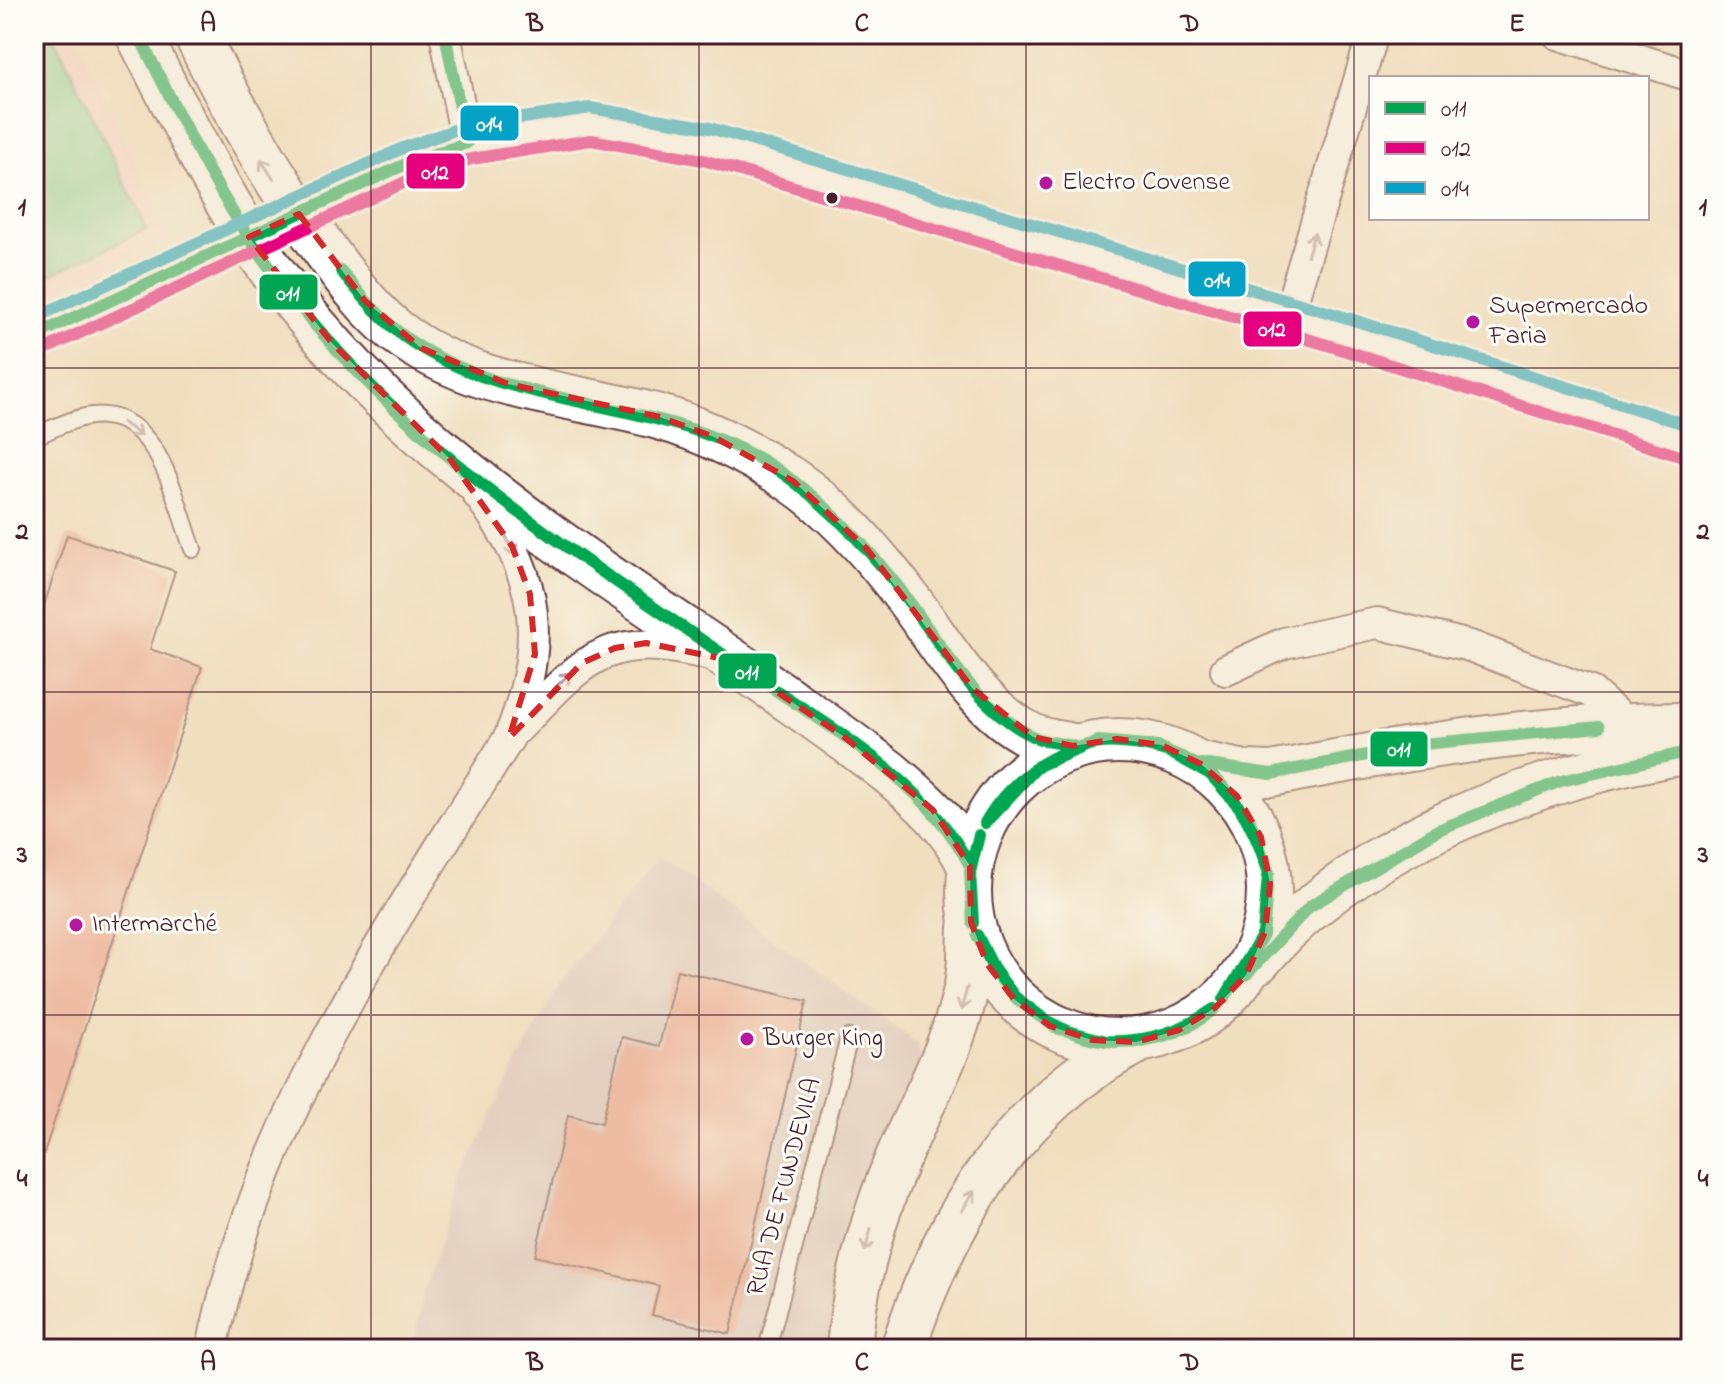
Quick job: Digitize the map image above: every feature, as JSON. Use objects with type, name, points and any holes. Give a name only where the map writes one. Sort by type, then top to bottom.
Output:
[{"type":"main road","points":[[138,34],[218,190],[273,273],[383,398],[450,459],[547,534],[890,773],[933,810],[958,841],[970,866]]},
{"type":"main road","points":[[196,34],[255,149],[279,187],[365,301],[396,331],[421,348],[508,384],[660,417],[714,437],[793,481],[867,549],[906,596],[972,688],[1033,737],[1073,746]]},
{"type":"main road","points":[[34,336],[408,163],[467,143],[591,124],[707,144],[1691,443]]},
{"type":"main road","points":[[849,1349],[859,1276],[872,1223],[949,1050],[967,987],[970,866],[982,826],[1005,792],[1036,764],[1073,746],[1117,739],[1161,745],[1201,764],[1245,773],[1271,774],[1423,744],[1628,725],[1691,725]]},
{"type":"main road","points":[[903,1349],[919,1301],[949,1234],[984,1174],[1063,1089],[1098,1061],[1136,1042],[1179,1030],[1216,1007],[1306,908],[1407,845],[1484,808],[1562,780],[1650,757],[1691,751]]},
{"type":"main road","points":[[1201,764],[1237,796],[1261,837],[1270,884],[1265,932],[1246,975]]},
{"type":"main road","points":[[971,922],[987,964],[1014,999],[1050,1026],[1092,1040],[1136,1042]]},
{"type":"street","points":[[445,34],[467,143]]},
{"type":"street","points":[[1287,319],[1373,34]]},
{"type":"street","points":[[1558,34],[1691,76]]},
{"type":"street","points":[[212,1349],[242,1238],[314,1066],[371,959],[509,738],[522,706],[535,654],[530,594],[512,546],[492,513],[450,459]]},
{"type":"street","points":[[1226,670],[1284,643],[1377,623],[1470,646],[1591,692],[1628,725]]},
{"type":"street","points":[[509,738],[582,663],[615,648],[646,643],[729,660]]},
{"type":"lane","points":[[34,437],[60,425],[104,415],[132,425],[155,448],[193,549]]},
{"type":"lane","name":"RUA DE FUNDEVILA","points":[[767,1349],[849,1038]]},
{"type":"highlighted area","points":[[299,214],[365,301],[421,348],[508,384],[660,417],[714,437],[793,481],[867,549],[972,688],[1033,737],[1073,746],[1117,739],[1161,745],[1201,764],[1237,796],[1261,837],[1270,884],[1265,932],[1246,975],[1216,1007],[1179,1030],[1136,1042],[1092,1040],[1050,1026],[1014,999],[987,964],[971,922],[970,866],[933,810],[843,736],[729,660],[646,643],[615,648],[582,663],[509,738],[535,654],[530,594],[512,546],[450,459],[332,343],[249,237]]},
{"type":"shaded area","points":[[34,34],[75,34],[170,237],[34,301]]},
{"type":"shaded area","points":[[659,857],[917,1043],[923,1065],[834,1349],[412,1349],[425,1286],[462,1179],[510,1076],[559,985]]},
{"type":"green space","points":[[54,36],[147,229],[34,283],[34,45]]},
{"type":"building","name":"Intermarché","points":[[67,535],[175,571],[150,649],[202,667],[40,1165],[34,1164],[34,636]]},
{"type":"building","points":[[677,970],[807,1001],[730,1334],[652,1315],[659,1286],[535,1256],[568,1115],[602,1123],[622,1037],[659,1046]]},
{"type":"transit line","name":"011","points":[[138,34],[200,155],[252,243],[295,301],[370,385],[425,437],[515,510],[872,757],[928,807],[951,835],[970,866]]},
{"type":"transit line","name":"011","points":[[445,34],[467,143]]},
{"type":"transit line","name":"014","points":[[34,318],[403,148],[463,127],[590,108],[710,128],[1344,317],[1691,426]]},
{"type":"transit line","name":"012","points":[[41,351],[414,178],[471,159],[591,140],[703,160],[1334,347],[1686,458]]},
{"type":"transit line","name":"011","points":[[34,336],[408,163],[467,143]]},
{"type":"transit line","name":"011","points":[[341,271],[399,333],[452,364],[544,394],[687,428],[733,445],[778,470],[826,508],[870,552],[956,668],[990,706],[1032,736],[1073,746]]},
{"type":"transit line","name":"011","points":[[1201,764],[1271,774],[1423,744],[1599,727]]},
{"type":"transit line","name":"011","points":[[985,823],[1038,766],[1098,741],[1122,743]]},
{"type":"transit line","name":"011","points":[[985,823],[1010,790],[1043,764],[1081,747],[1122,743]]},
{"type":"transit line","name":"011","points":[[1122,743],[1152,747],[1177,755],[1199,766],[1218,781],[1247,821],[1269,873]]},
{"type":"transit line","name":"011","points":[[1122,743],[1158,746],[1210,774],[1249,818],[1269,873]]},
{"type":"transit line","name":"011","points":[[1246,975],[1310,906],[1438,830],[1561,781],[1691,751]]},
{"type":"transit line","name":"011","points":[[973,923],[970,872],[979,835]]},
{"type":"transit line","name":"011","points":[[973,923],[970,872],[979,835]]},
{"type":"transit line","name":"011","points":[[1224,999],[1263,935],[1268,876]]},
{"type":"transit line","name":"011","points":[[1224,999],[1263,934],[1268,876]]},
{"type":"transit line","name":"011","points":[[977,935],[995,971],[1015,997]]},
{"type":"transit line","name":"011","points":[[977,935],[994,971],[1015,997]]},
{"type":"transit line","name":"011","points":[[1015,997],[1057,1026],[1106,1041]]},
{"type":"transit line","name":"011","points":[[1015,997],[1056,1028],[1106,1041]]},
{"type":"transit line","name":"011","points":[[1106,1041],[1135,1040],[1163,1034],[1189,1024],[1214,1009]]},
{"type":"transit line","name":"011","points":[[1106,1041],[1135,1041],[1163,1036],[1191,1025],[1214,1009]]},
{"type":"place","name":"Electro Covense","points":[[1046,183]]},
{"type":"place","name":"Supermercado Faria","points":[[1473,322]]},
{"type":"place","name":"Intermarché","points":[[76,925]]},
{"type":"place","name":"Burger King","points":[[747,1039]]}]
